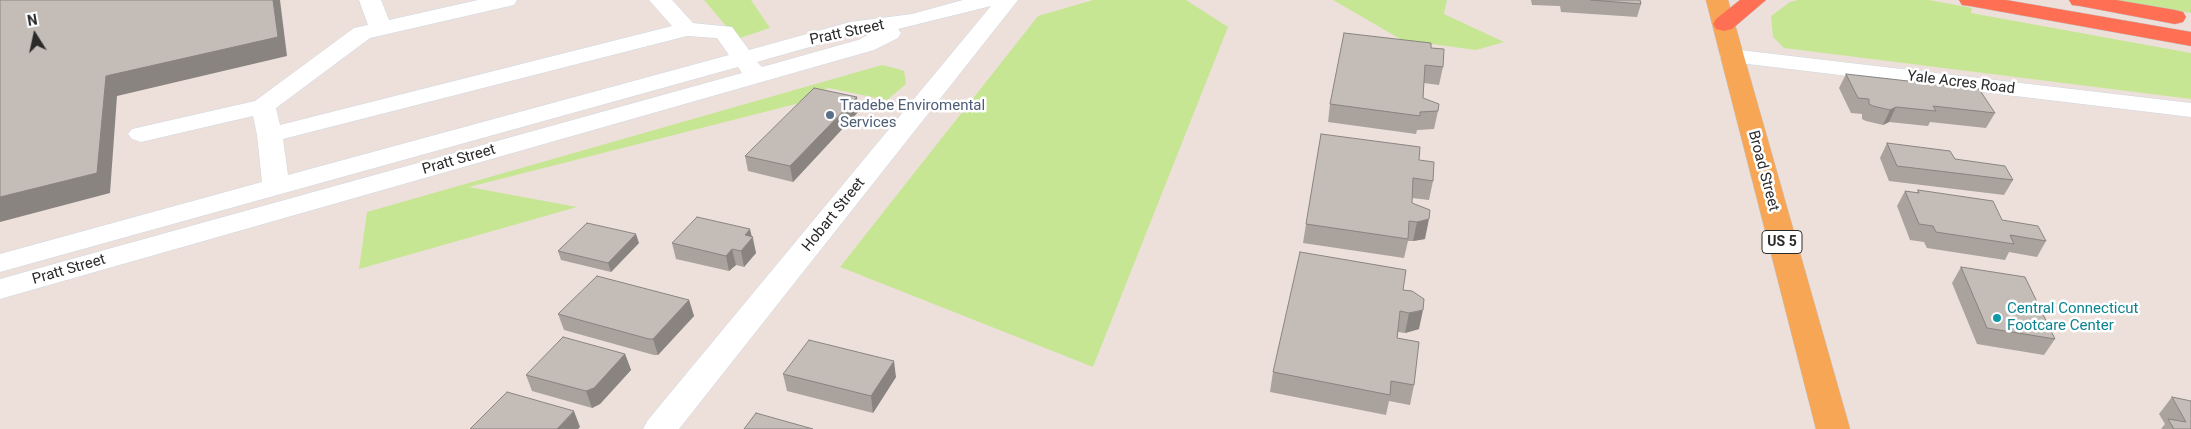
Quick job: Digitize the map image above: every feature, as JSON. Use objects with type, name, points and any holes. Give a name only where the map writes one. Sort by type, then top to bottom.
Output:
[{"type":"highway","points":[[1724,24],[1740,9],[1755,0]]},
{"type":"highway","points":[[1970,0],[2191,39]]},
{"type":"highway","points":[[2080,0],[2191,20]]},
{"type":"main road","name":"Broad Street","points":[[1717,0],[1832,429]]},
{"type":"street","points":[[370,0],[381,29]]},
{"type":"street","points":[[141,134],[263,106],[362,33],[506,0]]},
{"type":"street","points":[[660,0],[687,29]]},
{"type":"street","name":"Pratt Street","points":[[0,263],[276,188],[750,67],[866,45],[913,20],[988,0]]},
{"type":"street","name":"Hobart Street","points":[[660,429],[1007,0]]},
{"type":"street","points":[[270,135],[687,29],[724,32],[750,67]]},
{"type":"street","name":"Yale Acres Road","points":[[1732,56],[2191,110]]},
{"type":"street","name":"Pratt Street","points":[[0,289],[750,67]]},
{"type":"street","points":[[263,106],[270,135],[276,188]]},
{"type":"green space","points":[[704,0],[751,0],[770,28],[737,39]]},
{"type":"green space","points":[[1093,0],[1186,0],[1228,27],[1093,367],[840,267],[1038,16]]},
{"type":"green space","points":[[1333,0],[1447,0],[1444,14],[1504,42],[1476,50],[1402,40]]},
{"type":"green space","points":[[1798,0],[1929,0],[1972,8],[1971,13],[2191,53],[2191,99],[1784,48],[1773,37],[1771,16],[1790,2]]},
{"type":"green space","points":[[2111,0],[2191,0],[2191,13],[2146,6]]},
{"type":"green space","points":[[882,65],[904,71],[906,84],[887,100],[828,88],[796,104],[469,187],[577,207],[359,269],[367,212]]},
{"type":"building","points":[[0,0],[273,0],[278,37],[106,76],[97,173],[0,197]]},
{"type":"building","points":[[1591,0],[1640,0],[1641,4]]},
{"type":"building","points":[[1344,33],[1431,43],[1431,48],[1444,49],[1443,67],[1425,65],[1423,98],[1439,104],[1438,111],[1420,112],[1420,116],[1330,104]]},
{"type":"building","points":[[1846,74],[1979,89],[1995,113],[1933,106],[1936,111],[1896,107],[1890,110],[1873,106],[1869,104],[1869,99],[1858,98]]},
{"type":"building","points":[[814,88],[857,97],[790,166],[745,156]]},
{"type":"building","points":[[1321,134],[1420,147],[1419,160],[1434,162],[1433,181],[1413,178],[1412,203],[1430,210],[1429,219],[1417,222],[1409,221],[1408,239],[1306,224]]},
{"type":"building","points":[[1887,143],[1950,151],[1955,159],[2005,166],[2013,180],[1897,166]]},
{"type":"building","points":[[1918,190],[1993,201],[2002,220],[2038,226],[2046,241],[2010,235],[2014,244],[1936,232],[1933,226],[1919,224],[1905,191],[1919,193]]},
{"type":"building","points":[[697,217],[750,229],[745,235],[753,237],[741,251],[732,249],[726,256],[672,243]]},
{"type":"building","points":[[587,223],[636,234],[608,263],[558,251]]},
{"type":"building","points":[[1300,252],[1406,270],[1403,290],[1412,291],[1424,299],[1423,310],[1409,313],[1400,311],[1397,338],[1419,342],[1414,385],[1391,381],[1390,395],[1273,372]]},
{"type":"building","points":[[1961,267],[2025,277],[2055,339],[1987,328]]},
{"type":"building","points":[[597,276],[689,300],[653,339],[558,314]]},
{"type":"building","points":[[563,337],[625,354],[594,388],[586,391],[526,375]]},
{"type":"building","points":[[809,340],[894,361],[871,396],[783,374]]},
{"type":"building","points":[[507,392],[574,411],[557,429],[470,429]]},
{"type":"building","points":[[2172,397],[2191,401],[2191,429],[2174,429],[2168,419],[2186,422]]},
{"type":"building","points":[[756,413],[813,429],[744,429]]},
{"type":"place","name":"Tradebe Enviromental Services","points":[[830,115]]},
{"type":"place","name":"Central Connecticut Footcare Center","points":[[1997,318]]}]
